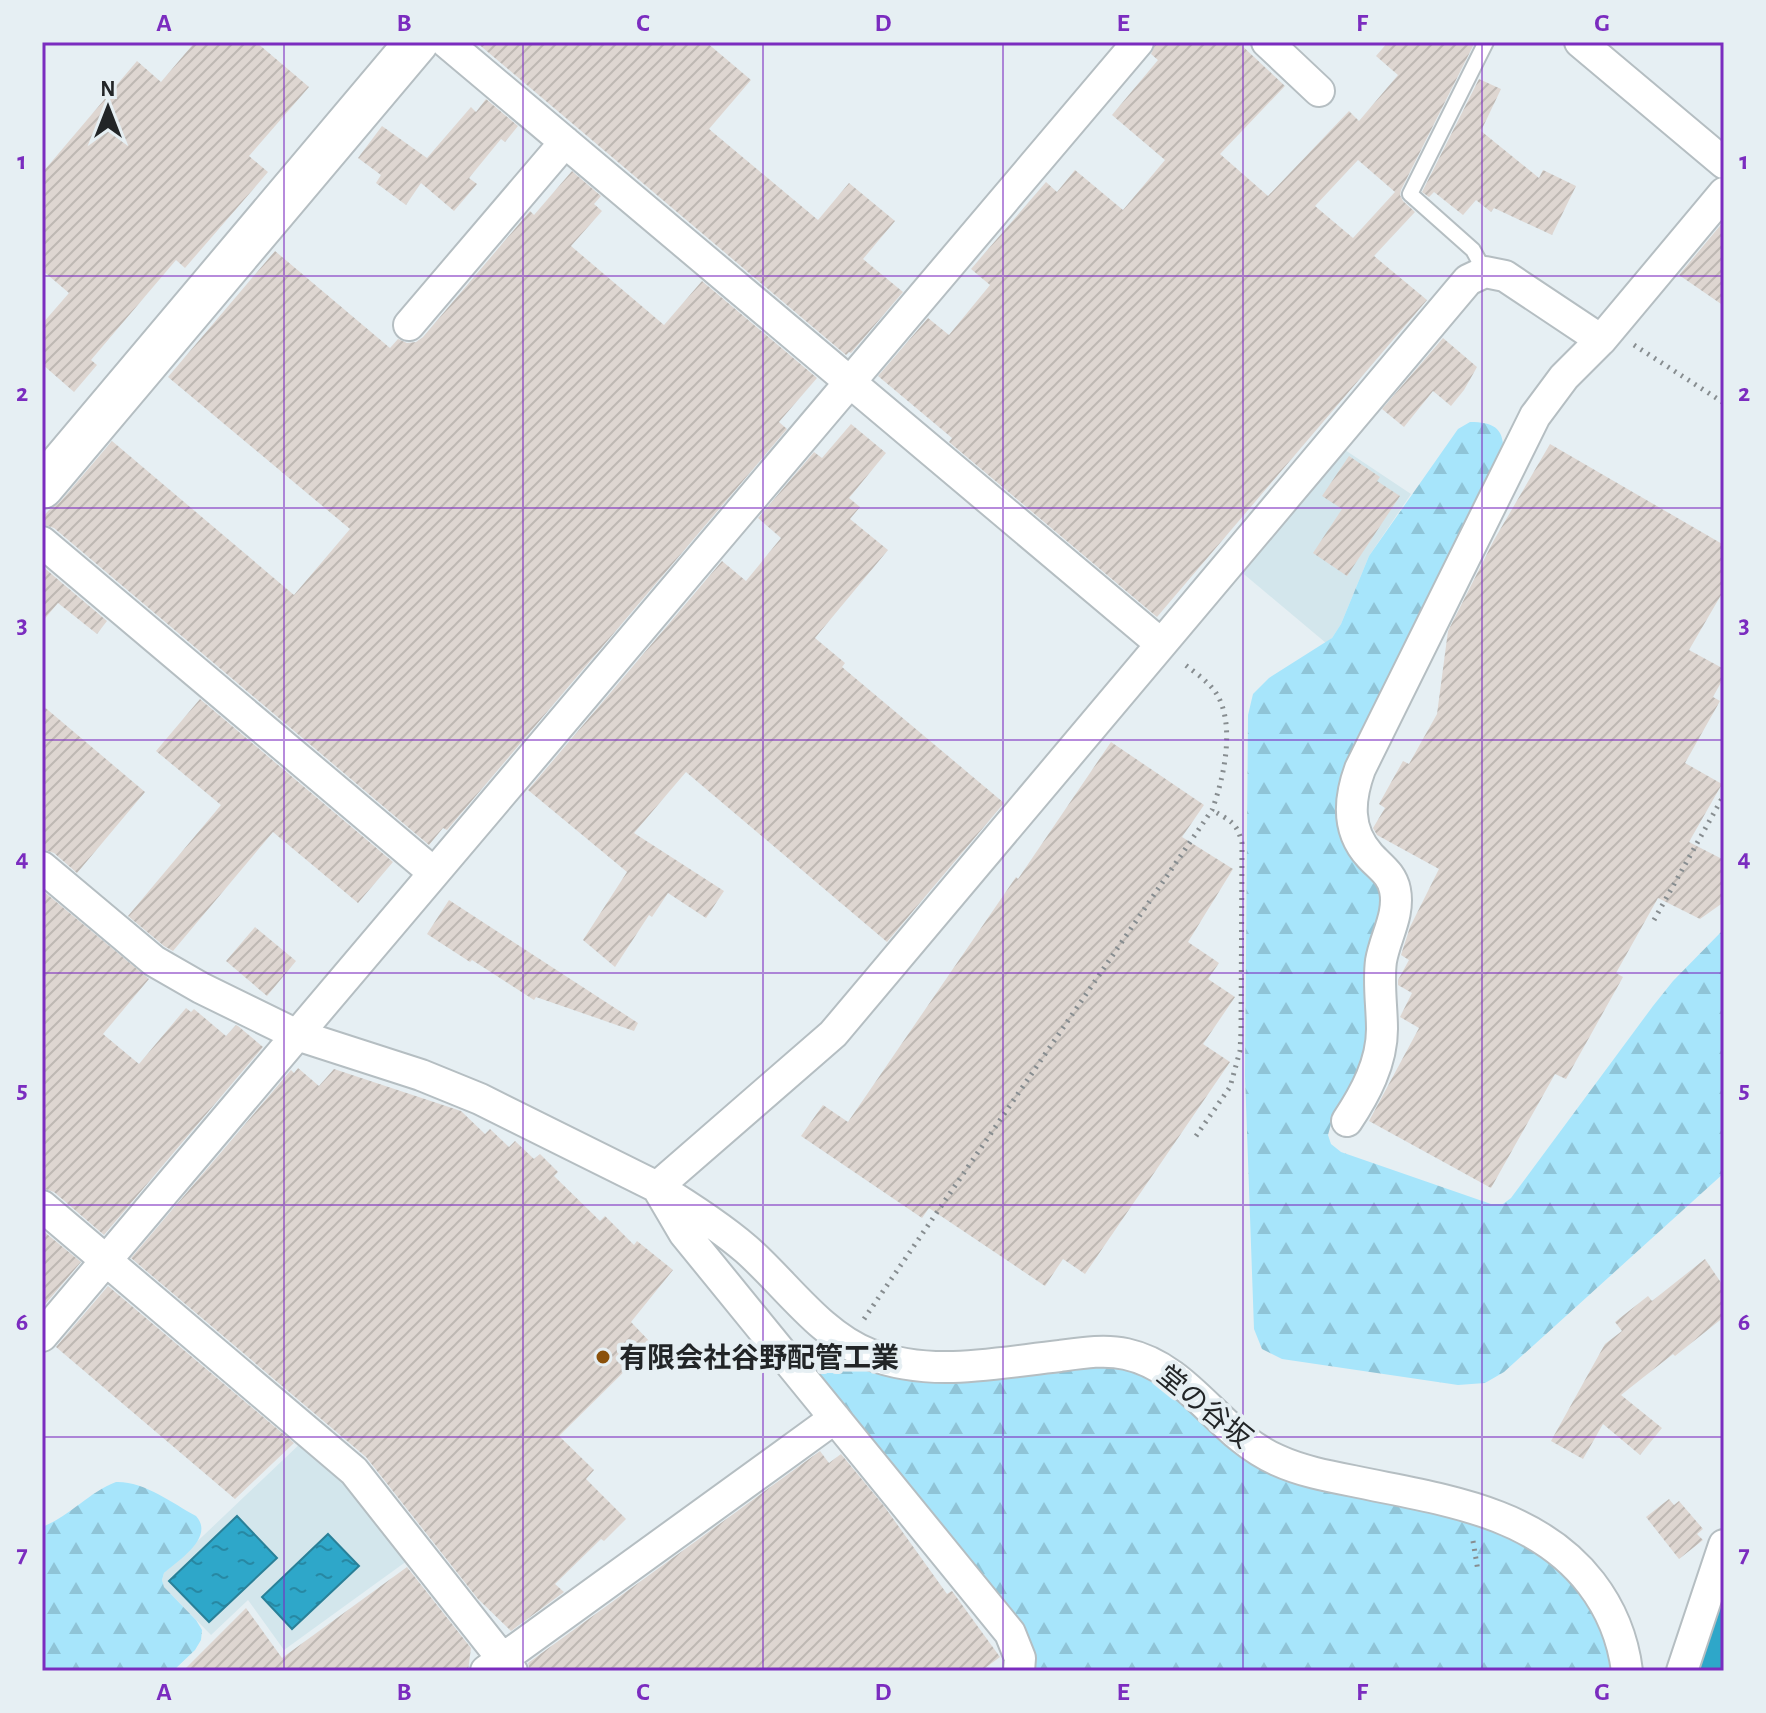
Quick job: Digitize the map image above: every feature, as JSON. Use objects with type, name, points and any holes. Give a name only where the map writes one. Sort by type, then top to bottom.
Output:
[{"type":"street","points":[[42,487],[417,42]]},
{"type":"street","points":[[446,42],[1161,644]]},
{"type":"street","points":[[42,1336],[1138,42]]},
{"type":"street","points":[[1267,42],[1319,91]]},
{"type":"street","points":[[1580,42],[1724,163]]},
{"type":"street","points":[[409,325],[565,142]]},
{"type":"street","points":[[1347,1121],[1360,1101],[1378,1056],[1382,1033],[1380,966],[1397,906],[1395,886],[1357,835],[1351,813],[1353,790],[1360,769],[1535,416],[1564,377],[1605,335],[1724,193]]},
{"type":"street","points":[[1019,1671],[1020,1658],[1010,1633],[684,1233],[657,1187],[833,1034],[1468,280],[1485,272],[1505,276],[1605,335]]},
{"type":"street","points":[[42,542],[434,873]]},
{"type":"street","name":"堂の谷坂","points":[[42,867],[154,961],[201,988],[297,1035],[421,1075],[480,1099],[657,1187],[709,1219],[747,1249],[833,1335],[867,1354],[904,1365],[942,1369],[1092,1352],[1124,1353],[1155,1363],[1182,1381],[1237,1436],[1276,1460],[1319,1474],[1468,1506],[1532,1531],[1582,1571],[1601,1596],[1616,1624],[1627,1671]]},
{"type":"street","points":[[42,1206],[354,1471],[500,1667],[835,1418]]},
{"type":"street","points":[[1682,1671],[1724,1545]]},
{"type":"lane","points":[[1485,272],[1473,250],[1410,194],[1486,42]]},
{"type":"path","points":[[1605,335],[1724,403]]},
{"type":"path","points":[[847,1343],[1212,810],[1221,786],[1226,730],[1224,711],[1216,692],[1161,644]]},
{"type":"path","points":[[1654,920],[1724,795]]},
{"type":"path","points":[[1196,1136],[1230,1087],[1240,1051],[1241,1032],[1242,843],[1239,830],[1212,810]]},
{"type":"shaded area","points":[[1342,448],[1411,494],[1369,556],[1341,624],[1326,643],[1239,570]]},
{"type":"shaded area","points":[[304,1440],[347,1477],[411,1558],[284,1650],[248,1600],[211,1635],[164,1587],[164,1573]]},
{"type":"green space","points":[[1470,422],[1497,429],[1502,439],[1503,455],[1350,764],[1383,890],[1367,1054],[1350,1095],[1331,1124],[1328,1135],[1331,1144],[1341,1152],[1491,1204],[1503,1204],[1511,1198],[1673,981],[1724,929],[1724,1173],[1504,1372],[1485,1383],[1458,1385],[1282,1359],[1262,1349],[1254,1329],[1245,1076],[1248,715],[1253,694],[1269,678],[1332,638],[1341,624],[1369,556],[1458,429]]},
{"type":"green space","points":[[823,1347],[1122,1365],[1150,1373],[1230,1445],[1465,1517],[1498,1529],[1551,1558],[1591,1602],[1610,1650],[1609,1671],[1031,1671],[811,1371],[808,1360],[812,1349]]},
{"type":"green space","points":[[116,1482],[137,1485],[158,1494],[196,1516],[201,1524],[201,1532],[193,1548],[164,1573],[162,1580],[164,1587],[196,1620],[202,1630],[201,1640],[173,1671],[42,1671],[42,1527]]},
{"type":"water","points":[[237,1516],[277,1558],[209,1622],[169,1581]]},
{"type":"water","points":[[328,1534],[359,1566],[292,1629],[262,1597]]},
{"type":"building","points":[[195,42],[256,42],[309,87],[249,156],[268,172],[185,268],[176,260],[91,360],[97,365],[74,392],[42,364],[42,324],[69,293],[42,270],[42,173],[137,61],[161,82]]},
{"type":"building","points":[[476,42],[706,42],[751,80],[709,129],[818,220],[849,183],[895,221],[863,259],[903,292],[846,355]]},
{"type":"building","points":[[1156,42],[1238,42],[1285,86],[1220,154],[1268,196],[1349,111],[1359,121],[1398,75],[1376,56],[1388,42],[1475,42],[1401,190],[1403,201],[1415,212],[1374,256],[1427,300],[1157,617],[949,442],[952,438],[878,376],[928,318],[949,335],[990,285],[971,269],[1046,182],[1057,192],[1075,170],[1123,210],[1165,160],[1112,115],[1158,60],[1151,54]],"holes":[[[1358,160],[1395,192],[1353,238],[1315,206]]]},
{"type":"building","points":[[1479,79],[1501,89],[1481,131],[1539,178],[1543,170],[1576,186],[1552,235],[1494,208],[1491,212],[1476,200],[1463,215],[1434,192],[1429,197],[1422,192]]},
{"type":"building","points":[[486,99],[518,126],[505,142],[501,139],[469,178],[477,184],[454,211],[421,183],[406,205],[376,183],[381,175],[358,158],[382,126],[427,158],[471,107],[476,112]]},
{"type":"building","points":[[572,171],[601,196],[594,204],[602,211],[571,246],[664,325],[702,281],[817,378],[779,422],[787,429],[447,830],[443,828],[429,845],[54,528],[42,524],[42,518],[60,502],[112,441],[294,595],[350,529],[168,377],[275,251],[390,348],[398,339],[407,343],[416,342],[530,211],[534,215]]},
{"type":"building","points":[[1724,221],[1724,306],[1679,275]]},
{"type":"building","points":[[1443,338],[1477,367],[1451,406],[1433,391],[1404,427],[1382,409]]},
{"type":"building","points":[[851,424],[886,453],[849,498],[860,507],[850,519],[888,550],[815,638],[845,663],[842,667],[1004,803],[887,942],[686,772],[634,833],[724,891],[706,918],[668,893],[652,917],[649,915],[615,967],[583,940],[627,872],[528,790],[722,561],[746,581],[781,538],[758,518],[814,452],[822,458]]},
{"type":"building","points":[[1550,444],[1724,545],[1724,590],[1689,650],[1724,669],[1724,677],[1713,697],[1720,701],[1685,763],[1722,784],[1689,842],[1724,860],[1724,902],[1700,919],[1658,898],[1616,973],[1623,977],[1566,1079],[1555,1074],[1491,1188],[1369,1121],[1419,1028],[1400,1017],[1412,993],[1398,985],[1409,960],[1401,955],[1410,927],[1439,869],[1377,835],[1373,828],[1385,808],[1379,804],[1403,761],[1409,764],[1437,714],[1448,631],[1494,540]]},
{"type":"building","points":[[1349,456],[1380,477],[1377,481],[1400,496],[1347,576],[1313,553],[1342,509],[1322,496]]},
{"type":"building","points":[[42,566],[107,621],[97,634],[58,603],[42,622]]},
{"type":"building","points":[[200,699],[393,862],[358,903],[273,832],[173,951],[128,916],[221,805],[156,751]]},
{"type":"building","points":[[42,705],[145,792],[77,873],[54,853],[42,849]]},
{"type":"building","points":[[1111,742],[1204,805],[1182,837],[1233,869],[1188,942],[1219,963],[1208,979],[1235,997],[1203,1044],[1230,1062],[1085,1274],[1063,1259],[1045,1286],[929,1208],[922,1218],[801,1136],[823,1105],[848,1122]]},
{"type":"building","points":[[42,890],[149,979],[103,1034],[139,1064],[186,1008],[191,1012],[194,1009],[226,1036],[238,1026],[263,1047],[104,1235],[54,1192],[42,1188]]},
{"type":"building","points":[[449,900],[638,1023],[634,1031],[536,997],[534,1000],[427,934]]},
{"type":"building","points":[[255,927],[296,961],[267,996],[226,961]]},
{"type":"building","points":[[298,1068],[319,1086],[334,1069],[461,1111],[485,1134],[490,1129],[509,1147],[515,1141],[534,1159],[540,1154],[558,1172],[554,1176],[600,1221],[605,1216],[634,1245],[637,1241],[673,1270],[631,1322],[652,1344],[559,1436],[594,1470],[586,1479],[626,1519],[555,1584],[564,1592],[511,1631],[478,1599],[366,1457],[131,1258],[291,1070],[294,1073]]},
{"type":"building","points":[[42,1230],[81,1262],[42,1308]]},
{"type":"building","points":[[1705,1259],[1724,1287],[1724,1317],[1621,1395],[1662,1428],[1640,1455],[1603,1424],[1583,1459],[1551,1441],[1605,1344],[1622,1331],[1615,1322],[1648,1296],[1652,1301]]},
{"type":"building","points":[[108,1286],[294,1443],[235,1499],[56,1347]]},
{"type":"building","points":[[820,1451],[829,1463],[841,1454],[884,1506],[947,1594],[952,1591],[1000,1657],[981,1671],[530,1671],[528,1663]]},
{"type":"building","points":[[1669,1499],[1674,1505],[1679,1501],[1703,1529],[1697,1534],[1703,1540],[1679,1559],[1646,1517]]},
{"type":"building","points":[[407,1567],[471,1648],[468,1671],[183,1671],[246,1608],[282,1658]]},
{"type":"waterway","points":[[1707,1671],[1724,1619]]},
{"type":"place","name":"有限会社谷野配管工業","points":[[603,1357]]}]
